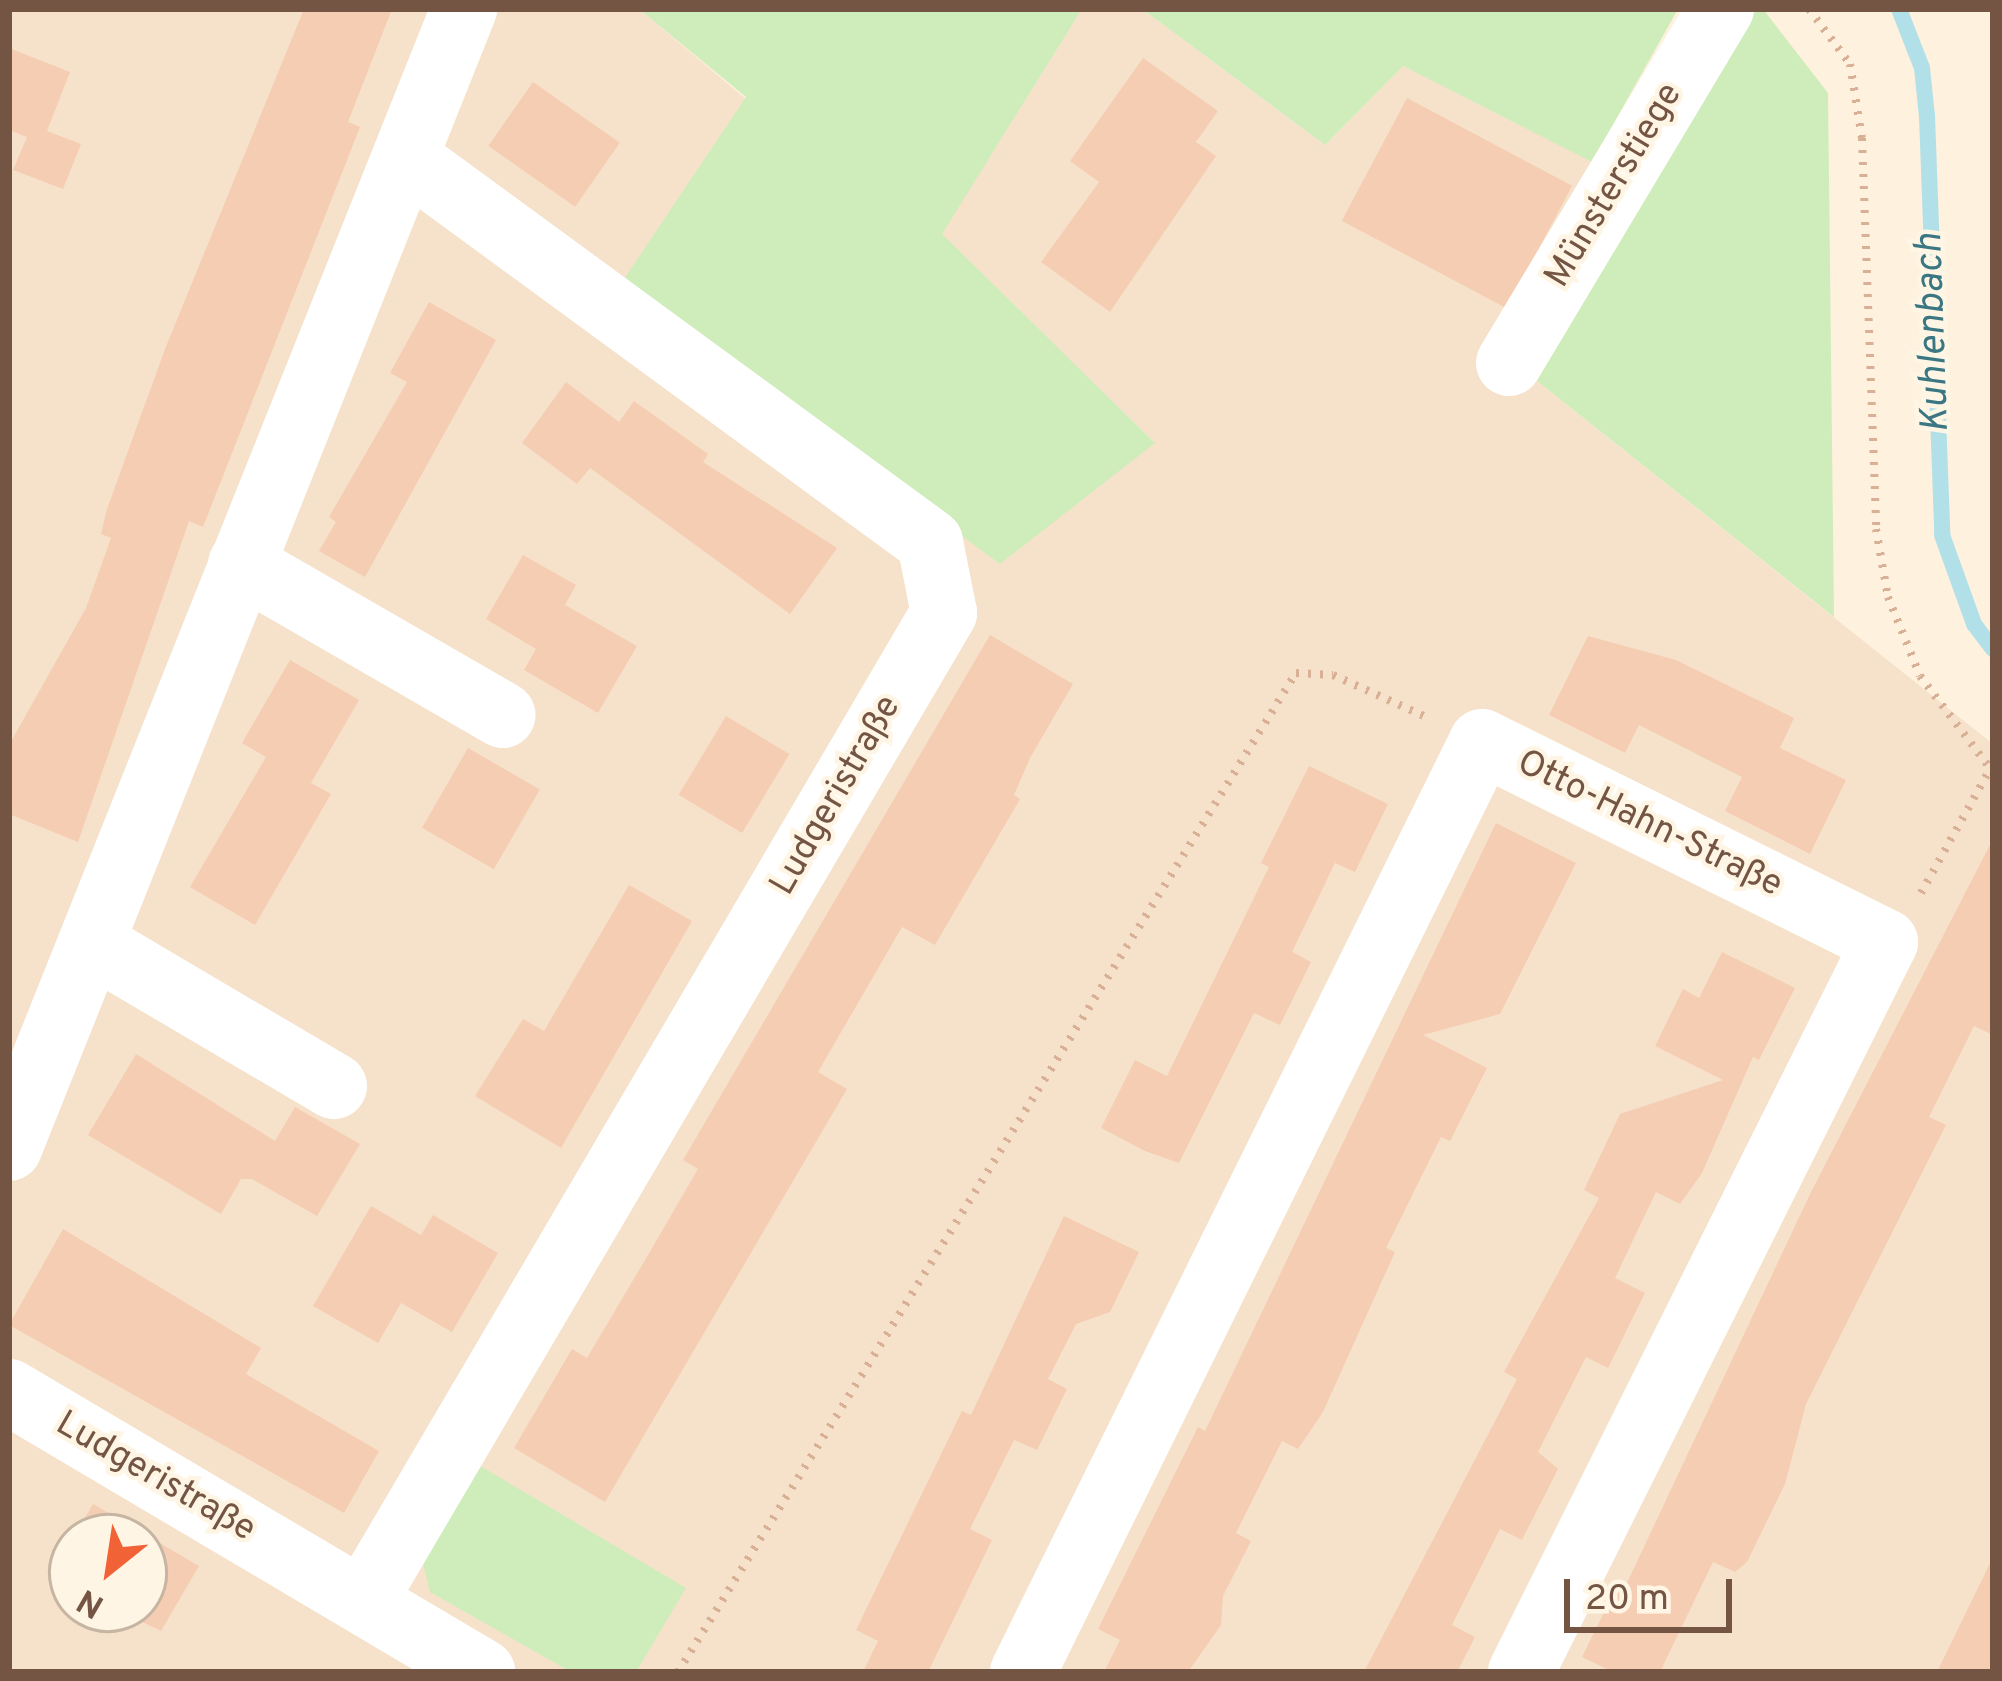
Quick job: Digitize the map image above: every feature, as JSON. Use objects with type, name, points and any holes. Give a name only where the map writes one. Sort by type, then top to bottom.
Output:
[{"type":"street","points":[[9,1148],[464,9]]},
{"type":"street","name":"Münsterstiege","points":[[1509,363],[1721,9]]},
{"type":"street","name":"Ludgeristraße","points":[[364,1600],[944,614],[929,542],[407,158]]},
{"type":"street","points":[[241,565],[502,716]]},
{"type":"street","name":"Otto-Hahn-Straße","points":[[1022,1672],[1482,742],[1886,942]]},
{"type":"street","points":[[1521,1672],[1886,942]]},
{"type":"street","points":[[91,943],[334,1086]]},
{"type":"street","name":"Ludgeristraße","points":[[9,1392],[482,1672]]},
{"type":"path","points":[[1809,9],[1850,64],[1862,138],[1874,509],[1888,597],[1920,676],[1991,770],[1907,921],[1886,942]]},
{"type":"path","points":[[678,1672],[1296,673],[1333,675],[1482,742]]},
{"type":"shaded area","points":[[9,9],[639,9],[1155,443],[941,234],[1082,9],[1142,9],[1325,145],[1403,66],[1635,183],[1538,382],[1993,744],[1993,1672],[9,1672]]},
{"type":"green space","points":[[639,9],[1082,9],[942,234],[1155,443],[1000,564],[620,285],[746,97]]},
{"type":"green space","points":[[1142,9],[1678,9],[1592,162],[1403,66],[1325,145]]},
{"type":"green space","points":[[1746,9],[1763,9],[1828,93],[1834,617],[1537,381],[1635,183]]},
{"type":"green space","points":[[477,1464],[686,1588],[636,1672],[571,1672],[430,1592],[422,1559]]},
{"type":"building","points":[[304,9],[392,9],[348,122],[360,127],[203,527],[189,521],[78,842],[9,814],[9,745],[86,608],[111,538],[101,534],[107,509],[165,349]]},
{"type":"building","points":[[9,48],[70,72],[47,131],[81,144],[63,189],[13,170],[27,137],[9,130]]},
{"type":"building","points":[[1143,58],[1218,111],[1196,142],[1216,156],[1110,312],[1041,262],[1099,182],[1070,161]]},
{"type":"building","points":[[533,82],[620,143],[575,207],[488,146]]},
{"type":"building","points":[[1407,98],[1572,186],[1507,309],[1342,221]]},
{"type":"building","points":[[429,302],[496,340],[365,577],[319,551],[336,522],[329,517],[407,382],[390,373]]},
{"type":"building","points":[[566,382],[619,422],[634,401],[708,454],[703,462],[837,548],[790,614],[590,468],[577,484],[522,443]]},
{"type":"building","points":[[523,555],[576,585],[565,605],[637,646],[598,713],[524,670],[536,649],[486,619]]},
{"type":"building","points":[[990,635],[1073,684],[1030,758],[1014,795],[1020,799],[935,945],[902,927],[818,1072],[847,1089],[605,1502],[514,1448],[572,1349],[587,1358],[648,1255],[698,1169],[683,1160]]},
{"type":"building","points":[[1588,636],[1676,660],[1794,718],[1780,748],[1846,780],[1810,854],[1725,811],[1742,777],[1639,725],[1625,753],[1549,715]]},
{"type":"building","points":[[290,660],[359,700],[311,783],[331,794],[255,925],[190,887],[266,757],[242,743]]},
{"type":"building","points":[[726,716],[789,754],[742,833],[679,795]]},
{"type":"building","points":[[468,748],[540,789],[494,869],[422,828]]},
{"type":"building","points":[[1309,766],[1388,804],[1355,872],[1335,863],[1292,952],[1311,962],[1280,1025],[1254,1013],[1179,1163],[1145,1151],[1101,1128],[1135,1060],[1167,1076],[1269,867],[1261,863]]},
{"type":"building","points":[[1496,823],[1576,863],[1500,1014],[1423,1035],[1487,1068],[1450,1141],[1441,1137],[1386,1248],[1395,1252],[1323,1412],[1298,1449],[1282,1441],[1236,1533],[1251,1541],[1223,1596],[1221,1625],[1188,1672],[1104,1672],[1120,1640],[1098,1629],[1198,1427],[1205,1431]]},
{"type":"building","points":[[1993,839],[1993,1035],[1974,1026],[1929,1117],[1946,1125],[1806,1404],[1785,1484],[1747,1562],[1735,1572],[1713,1562],[1660,1672],[1613,1672],[1582,1657],[1619,1582],[1626,1585],[1811,1192]]},
{"type":"building","points":[[629,885],[692,921],[561,1148],[475,1096],[523,1019],[544,1031]]},
{"type":"building","points":[[1722,952],[1795,988],[1759,1060],[1753,1057],[1702,1173],[1680,1204],[1656,1192],[1615,1278],[1645,1293],[1608,1368],[1586,1357],[1538,1452],[1558,1469],[1522,1540],[1500,1529],[1452,1625],[1475,1637],[1457,1672],[1364,1672],[1517,1379],[1504,1372],[1599,1198],[1584,1190],[1620,1114],[1723,1080],[1655,1046],[1683,989],[1699,998]]},
{"type":"building","points":[[136,1054],[275,1141],[295,1107],[360,1144],[317,1216],[252,1179],[241,1179],[221,1214],[88,1135]]},
{"type":"building","points":[[371,1206],[421,1235],[433,1215],[498,1253],[452,1332],[401,1303],[378,1343],[313,1306]]},
{"type":"building","points":[[1064,1216],[1139,1252],[1110,1312],[1076,1324],[1048,1379],[1067,1389],[1037,1450],[1014,1440],[970,1529],[992,1540],[928,1672],[863,1672],[878,1641],[856,1630],[962,1411],[971,1415]]},
{"type":"building","points":[[63,1229],[261,1348],[246,1374],[379,1451],[344,1513],[9,1325]]},
{"type":"building","points":[[93,1504],[108,1513],[88,1513]]},
{"type":"building","points":[[168,1548],[199,1566],[168,1619]]},
{"type":"building","points":[[1993,1557],[1993,1672],[1937,1672]]},
{"type":"waterway","name":"Kuhlenbach","points":[[1899,9],[1922,68],[1927,116],[1942,535],[1974,624],[1993,649]]}]
